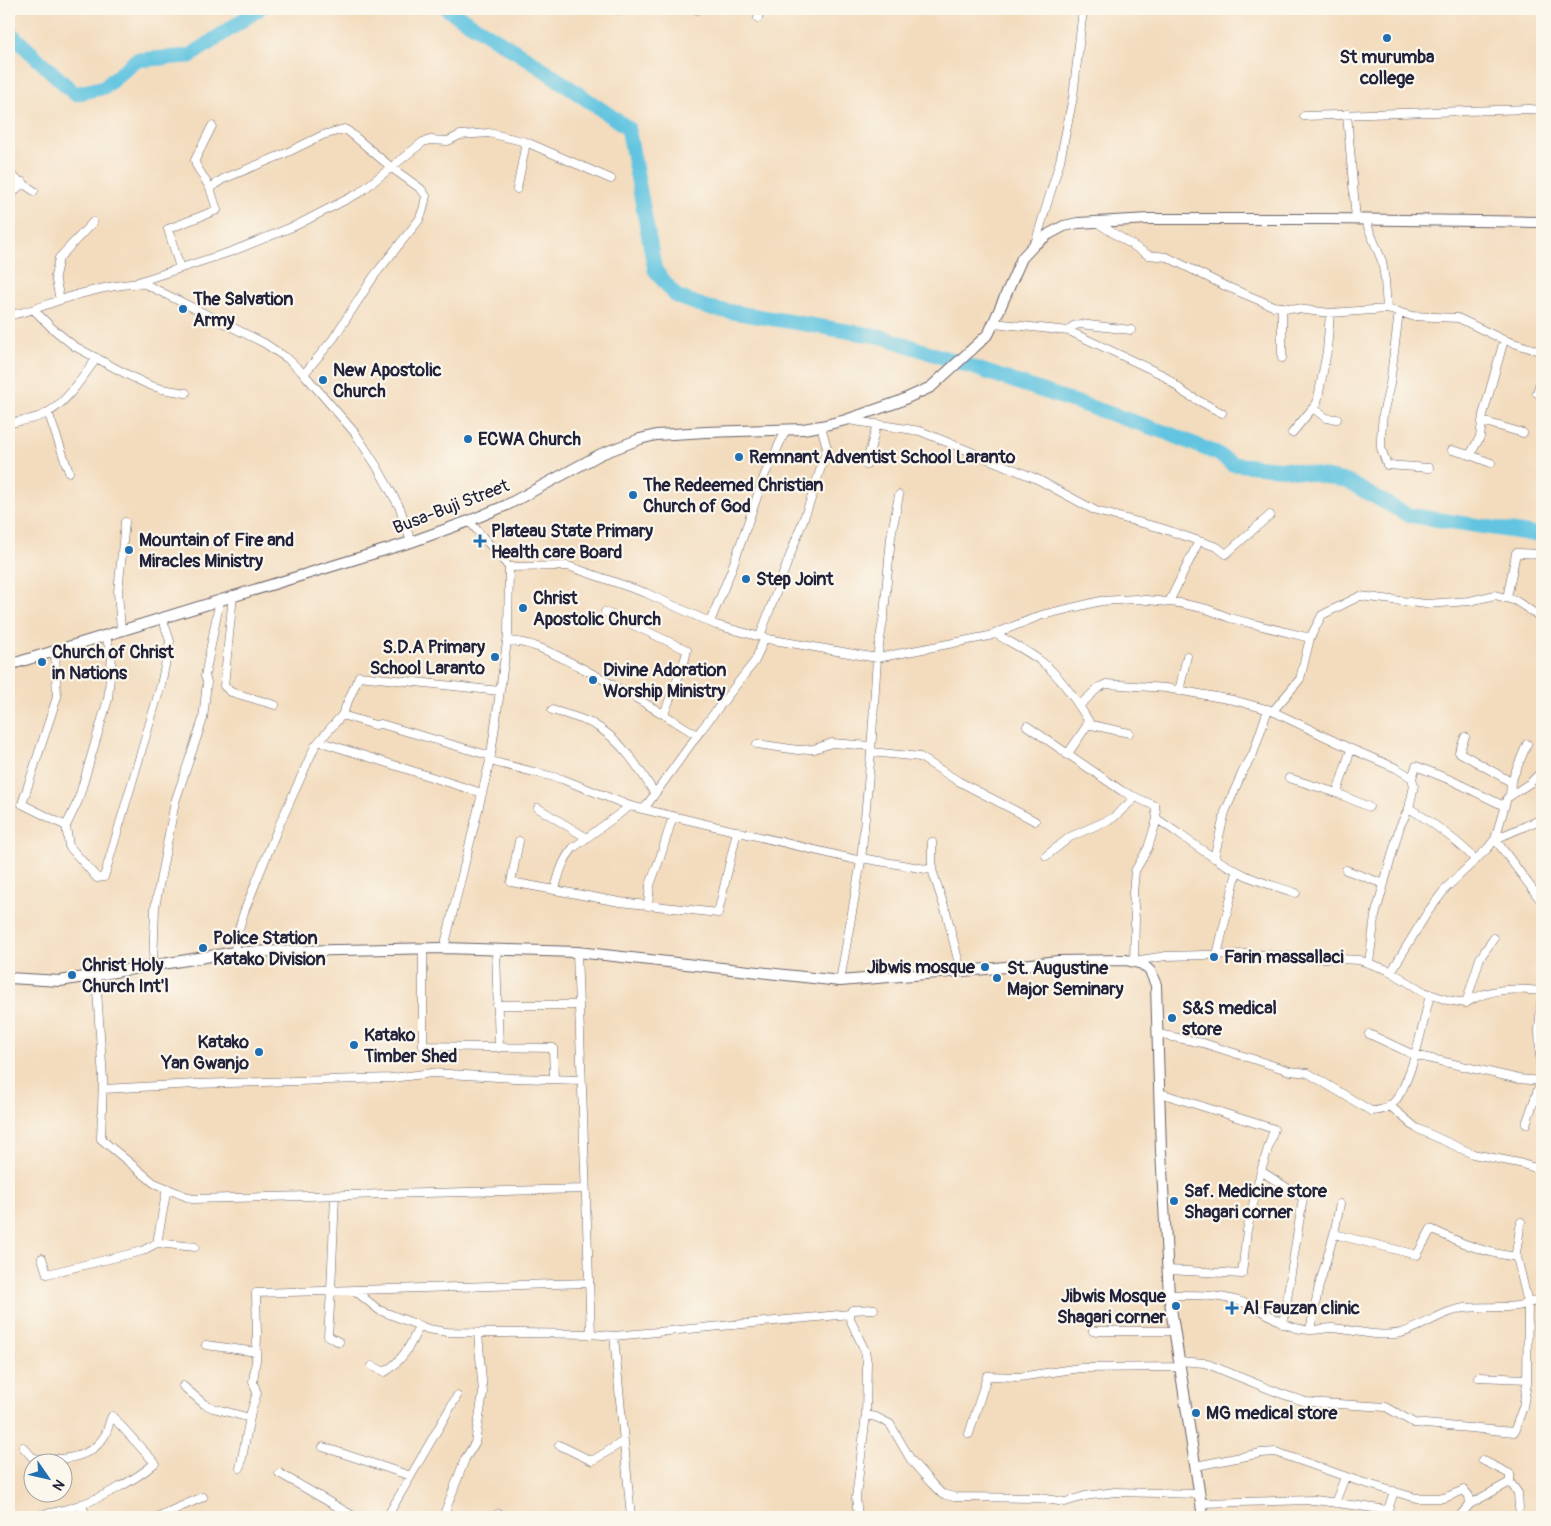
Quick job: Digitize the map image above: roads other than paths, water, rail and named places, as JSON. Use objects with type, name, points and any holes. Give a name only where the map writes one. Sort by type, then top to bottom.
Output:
[{"type":"street","points":[[758,18],[760,9]]},
{"type":"street","points":[[1035,244],[1060,161],[1073,97],[1083,9]]},
{"type":"street","points":[[1304,116],[1542,110]]},
{"type":"street","points":[[1347,114],[1360,220],[1382,261],[1387,310]]},
{"type":"street","points":[[180,268],[168,229],[217,210],[210,188],[195,160],[212,126]]},
{"type":"street","points":[[210,188],[223,179],[284,154],[323,135],[344,129],[421,189],[426,196],[419,220],[374,276],[334,339],[304,374]]},
{"type":"street","points":[[9,315],[34,310],[60,300],[133,283],[233,251],[297,225],[359,193],[423,142],[430,140],[448,141],[460,135],[489,133],[526,142],[611,179]]},
{"type":"street","points":[[517,189],[526,142]]},
{"type":"street","points":[[9,174],[34,191]]},
{"type":"street","points":[[9,197],[23,182]]},
{"type":"street","name":"Busa-Buji Street","points":[[9,665],[411,542],[507,505],[601,454],[640,439],[656,435],[786,430],[821,426],[846,420],[898,402],[931,387],[989,333],[1018,265],[1035,244],[1064,226],[1094,221],[1149,219],[1542,222]]},
{"type":"street","points":[[1094,221],[1148,255],[1167,258],[1223,286],[1273,306],[1330,313],[1387,310],[1412,316],[1458,318],[1504,340],[1542,352]]},
{"type":"street","points":[[60,300],[55,276],[59,258],[93,222]]},
{"type":"street","points":[[133,283],[151,286],[264,343],[288,359],[304,374],[355,434],[376,465],[397,502],[411,542]]},
{"type":"street","points":[[1282,307],[1282,358]]},
{"type":"street","points":[[34,310],[61,336],[97,358],[149,385],[162,389],[186,392]]},
{"type":"street","points":[[1399,312],[1390,384],[1383,414],[1381,448],[1387,465],[1429,468]]},
{"type":"street","points":[[1292,433],[1317,403],[1324,374],[1330,313]]},
{"type":"street","points":[[994,323],[1069,331],[1163,375],[1186,394],[1222,413]]},
{"type":"street","points":[[1069,331],[1073,326],[1080,324],[1131,330]]},
{"type":"street","points":[[1470,455],[1480,436],[1482,421],[1504,340]]},
{"type":"street","points":[[9,422],[30,420],[55,408],[68,395],[97,358]]},
{"type":"street","points":[[1537,393],[1542,375]]},
{"type":"street","points":[[1313,408],[1326,418],[1337,420]]},
{"type":"street","points":[[48,412],[69,472]]},
{"type":"street","points":[[846,420],[920,431],[1037,479],[1096,511],[1161,528],[1217,547],[1226,554],[1270,515]]},
{"type":"street","points":[[1482,421],[1523,433]]},
{"type":"street","points":[[866,465],[877,424]]},
{"type":"street","points":[[644,809],[755,661],[827,448],[821,426]]},
{"type":"street","points":[[710,622],[731,571],[765,474],[786,430]]},
{"type":"street","points":[[1452,450],[1491,463]]},
{"type":"street","points":[[840,981],[861,859],[877,658],[898,494]]},
{"type":"street","points":[[444,948],[491,758],[508,641],[509,567],[469,521]]},
{"type":"street","points":[[121,630],[118,592],[125,522]]},
{"type":"street","points":[[1169,602],[1199,541]]},
{"type":"street","points":[[1507,598],[1516,553],[1542,554]]},
{"type":"street","points":[[509,567],[568,566],[646,593],[710,622],[762,637],[877,658],[989,636],[1042,615],[1101,600],[1136,598],[1207,609],[1230,618],[1310,638]]},
{"type":"street","points":[[233,595],[224,686],[231,692],[275,705]]},
{"type":"street","points":[[1214,858],[1225,812],[1242,773],[1254,754],[1271,710],[1300,679],[1310,638],[1322,615],[1360,596],[1426,604],[1470,601],[1495,595],[1516,600],[1542,618]]},
{"type":"street","points":[[153,966],[154,907],[175,802],[202,719],[207,682],[205,676],[220,599]]},
{"type":"street","points":[[605,612],[687,650],[664,714]]},
{"type":"street","points":[[105,635],[112,655],[108,699],[78,800],[66,826],[69,846],[98,878],[104,877],[161,685],[170,641],[162,617]]},
{"type":"street","points":[[996,634],[1042,662],[1054,672],[1088,720],[1086,727],[1067,755]]},
{"type":"street","points":[[508,641],[517,641],[542,648],[601,678],[698,735]]},
{"type":"street","points":[[54,651],[57,697],[22,804],[66,826]]},
{"type":"street","points":[[1179,691],[1187,656]]},
{"type":"street","points":[[235,952],[237,935],[244,912],[277,830],[316,746],[342,715],[359,676],[500,691]]},
{"type":"street","points":[[1079,706],[1098,688],[1106,684],[1179,691],[1233,700],[1271,710],[1351,749],[1396,768],[1412,778]]},
{"type":"street","points":[[552,710],[572,715],[594,725],[609,736],[639,767],[655,794]]},
{"type":"street","points":[[342,715],[375,725],[381,724],[562,779],[630,806],[861,859],[932,870]]},
{"type":"street","points":[[1087,724],[1129,733]]},
{"type":"street","points":[[1027,726],[1122,791],[1155,806],[1157,819],[1148,848],[1135,871],[1133,893],[1135,919],[1134,961]]},
{"type":"street","points":[[1465,737],[1458,752],[1511,782]]},
{"type":"street","points":[[321,742],[482,794]]},
{"type":"street","points":[[757,744],[798,750],[814,749],[832,743],[920,757],[958,781],[1035,821]]},
{"type":"street","points":[[1510,795],[1511,782],[1527,744]]},
{"type":"street","points":[[1337,793],[1351,749]]},
{"type":"street","points":[[1369,963],[1375,916],[1400,826],[1409,808],[1414,786],[1412,778],[1416,766],[1453,781],[1504,806]]},
{"type":"street","points":[[1495,839],[1507,798],[1530,783],[1542,771]]},
{"type":"street","points":[[1290,778],[1337,793],[1369,807]]},
{"type":"street","points":[[1046,856],[1070,837],[1113,818],[1136,797]]},
{"type":"street","points":[[555,889],[566,856],[573,848],[630,806]]},
{"type":"street","points":[[538,808],[587,838]]},
{"type":"street","points":[[1409,808],[1462,846],[1476,860]]},
{"type":"street","points":[[648,906],[650,885],[673,816]]},
{"type":"street","points":[[1157,819],[1214,858],[1245,876],[1296,893]]},
{"type":"street","points":[[1392,972],[1427,914],[1446,888],[1495,839],[1542,819]]},
{"type":"street","points":[[518,842],[511,882],[620,902],[718,913],[737,831]]},
{"type":"street","points":[[1495,839],[1542,902]]},
{"type":"street","points":[[932,842],[932,870],[947,915],[961,972]]},
{"type":"street","points":[[1346,870],[1384,884]]},
{"type":"street","points":[[1217,955],[1238,871]]},
{"type":"street","points":[[1466,1003],[1480,958],[1494,938]]},
{"type":"street","points":[[9,978],[60,981],[235,952],[444,948],[577,952],[807,979],[840,981],[961,972],[1058,961],[1126,960],[1142,964],[1150,971],[1156,985],[1170,1295],[1203,1517]]},
{"type":"street","points":[[423,949],[423,1046],[554,1048],[554,1079]]},
{"type":"street","points":[[496,950],[499,1048]]},
{"type":"street","points":[[577,952],[591,1334]]},
{"type":"street","points":[[1134,961],[1166,956],[1246,954],[1319,957],[1359,960],[1369,963],[1392,972],[1430,994],[1447,1000],[1466,1003],[1477,996],[1493,991],[1519,989],[1542,991],[1539,1030],[1541,1081],[1526,1124]]},
{"type":"street","points":[[96,976],[102,1088],[101,1139],[154,1183],[192,1199],[585,1189]]},
{"type":"street","points":[[1158,1034],[1203,1043],[1290,1071],[1308,1073],[1371,1112],[1379,1111],[1392,1103],[1406,1082],[1430,994]]},
{"type":"street","points":[[498,1005],[579,1005]]},
{"type":"street","points":[[1369,1034],[1414,1055],[1519,1079],[1541,1081]]},
{"type":"street","points":[[102,1088],[392,1078],[432,1073],[581,1080]]},
{"type":"street","points":[[1160,1093],[1274,1129],[1261,1171],[1247,1230],[1242,1274],[1168,1270]]},
{"type":"street","points":[[1389,1106],[1416,1128],[1473,1154],[1519,1163],[1542,1170]]},
{"type":"street","points":[[1261,1171],[1303,1198],[1283,1324]]},
{"type":"street","points":[[158,1242],[167,1188]]},
{"type":"street","points":[[335,1195],[332,1291],[328,1336],[339,1342]]},
{"type":"street","points":[[1310,1330],[1318,1286],[1334,1234],[1340,1204]]},
{"type":"street","points":[[969,1434],[987,1376],[1019,1377],[1080,1368],[1205,1362],[1278,1393],[1306,1402],[1386,1407],[1414,1423],[1514,1432],[1523,1407],[1527,1379],[1528,1303],[1516,1253],[1521,1222]]},
{"type":"street","points":[[1334,1234],[1417,1255],[1431,1229],[1458,1242],[1484,1251],[1517,1257]]},
{"type":"street","points":[[42,1258],[47,1274],[142,1251],[158,1242],[195,1247]]},
{"type":"street","points":[[240,1468],[257,1393],[253,1382],[257,1352],[256,1293],[589,1283]]},
{"type":"street","points":[[354,1290],[379,1310],[418,1326],[447,1332],[614,1336],[850,1314],[852,1310],[874,1310]]},
{"type":"street","points":[[1170,1295],[1212,1295],[1245,1303],[1260,1309],[1283,1324],[1310,1330],[1331,1328],[1380,1334],[1400,1333],[1426,1324],[1448,1311],[1465,1308],[1511,1307],[1535,1302],[1542,1297]]},
{"type":"street","points":[[850,1314],[850,1319],[865,1351],[867,1362],[866,1415],[856,1498],[858,1517]]},
{"type":"street","points":[[372,1366],[385,1372],[395,1365],[405,1353],[418,1326]]},
{"type":"street","points":[[1093,1331],[1175,1331]]},
{"type":"street","points":[[443,1517],[464,1459],[474,1442],[483,1393],[478,1333]]},
{"type":"street","points":[[614,1336],[631,1517]]},
{"type":"street","points":[[206,1345],[257,1352]]},
{"type":"street","points":[[1478,1377],[1527,1379]]},
{"type":"street","points":[[183,1386],[204,1404],[250,1418]]},
{"type":"street","points":[[387,1517],[457,1396]]},
{"type":"street","points":[[866,1415],[890,1424],[911,1460],[942,1494],[954,1498],[1039,1498],[1065,1502],[1085,1496],[1115,1492],[1201,1498],[1315,1500],[1388,1510],[1394,1492]]},
{"type":"street","points":[[23,1447],[33,1458],[56,1460],[80,1454],[96,1446],[105,1435],[112,1416],[155,1463],[131,1480],[81,1504],[32,1517]]},
{"type":"street","points":[[559,1445],[592,1461],[624,1441]]},
{"type":"street","points":[[323,1447],[411,1476]]},
{"type":"street","points":[[1196,1466],[1260,1453],[1276,1452],[1416,1498],[1444,1498],[1464,1490],[1469,1496],[1470,1504]]},
{"type":"street","points":[[1482,1460],[1510,1474],[1510,1482],[1518,1493],[1519,1508]]},
{"type":"street","points":[[279,1473],[354,1517]]},
{"type":"street","points":[[1335,1503],[1345,1476]]},
{"type":"street","points":[[1459,1517],[1470,1504],[1510,1482]]},
{"type":"street","points":[[157,1517],[203,1497]]},
{"type":"street","points":[[81,1504],[87,1517]]},
{"type":"street","points":[[498,1517],[498,1514],[506,1517]]},
{"type":"waterway","points":[[9,32],[75,94],[105,87],[136,60],[190,56],[259,9]]},
{"type":"waterway","points":[[447,9],[531,61],[628,128],[655,270],[676,296],[708,308],[883,337],[1170,434],[1218,454],[1232,464],[1287,469],[1346,481],[1408,515],[1542,534]]},
{"type":"place","name":"St murumba college","points":[[1387,38]]},
{"type":"place","name":"The Salvation Army","points":[[183,309]]},
{"type":"place","name":"New Apostolic Church","points":[[323,380]]},
{"type":"place","name":"ECWA Church","points":[[468,439]]},
{"type":"place","name":"Remnant Adventist School Laranto","points":[[739,457]]},
{"type":"place","name":"The Redeemed Christian Church of God","points":[[633,495]]},
{"type":"place","name":"Plateau State Primary Health care Board","points":[[480,541]]},
{"type":"place","name":"Mountain of Fire and Miracles Ministry","points":[[129,550]]},
{"type":"place","name":"Step Joint","points":[[746,579]]},
{"type":"place","name":"Christ Apostolic Church","points":[[523,608]]},
{"type":"place","name":"S.D.A Primary School Laranto","points":[[495,657]]},
{"type":"place","name":"Church of Christ in Nations","points":[[42,662]]},
{"type":"place","name":"Divine Adoration Worship Ministry","points":[[593,680]]},
{"type":"place","name":"Police Station Katako Division","points":[[203,948]]},
{"type":"place","name":"Farin massallaci","points":[[1214,957]]},
{"type":"place","name":"Jibwis mosque","points":[[985,967]]},
{"type":"place","name":"Christ Holy Church Int'l","points":[[72,975]]},
{"type":"place","name":"St. Augustine Major Seminary","points":[[997,978]]},
{"type":"place","name":"S&S medical store","points":[[1172,1018]]},
{"type":"place","name":"Katako Timber Shed","points":[[354,1045]]},
{"type":"place","name":"Katako Yan Gwanjo","points":[[259,1052]]},
{"type":"place","name":"Saf. Medicine store Shagari corner","points":[[1174,1201]]},
{"type":"place","name":"Jibwis Mosque Shagari corner","points":[[1176,1306]]},
{"type":"place","name":"Al Fauzan clinic","points":[[1232,1308]]},
{"type":"place","name":"MG medical store","points":[[1196,1413]]}]
